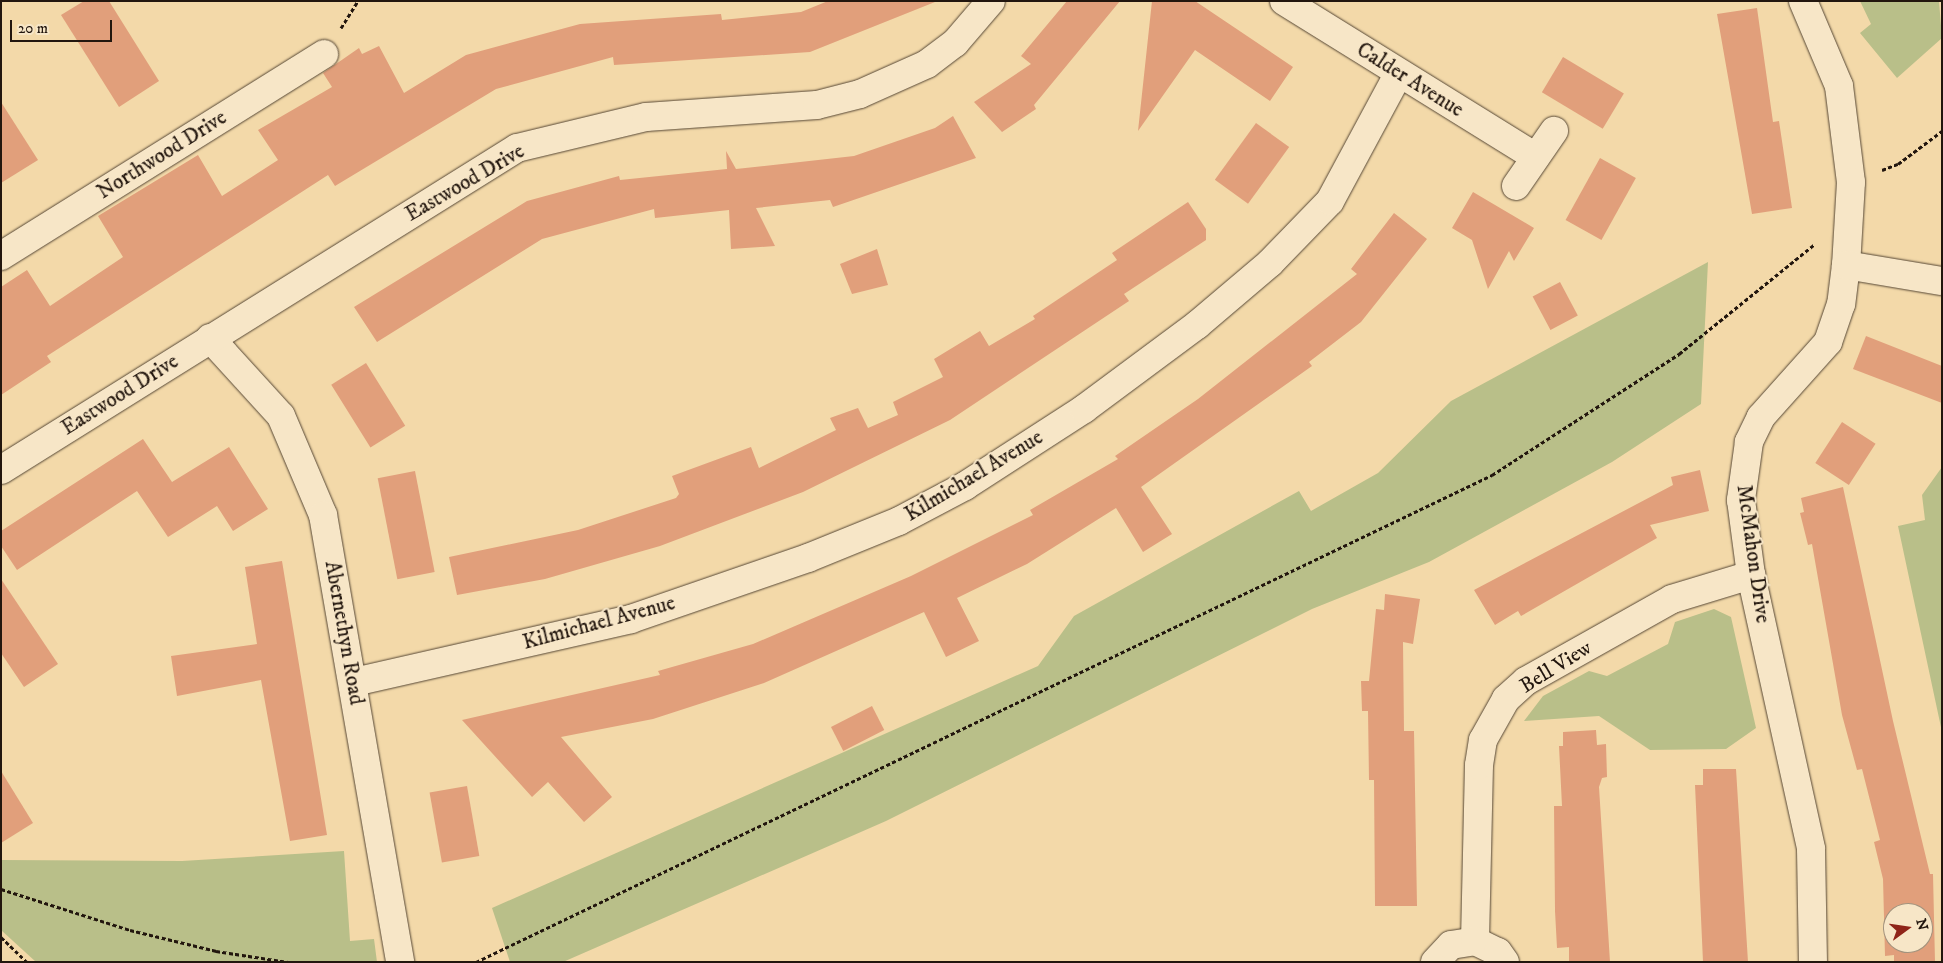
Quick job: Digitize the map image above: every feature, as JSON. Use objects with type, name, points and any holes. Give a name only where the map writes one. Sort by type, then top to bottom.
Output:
[{"type":"street","name":"Eastwood Drive","points":[[1,470],[517,148],[646,117],[817,105],[860,94],[927,64],[955,43],[991,1]]},
{"type":"street","name":"Calder Avenue","points":[[1284,1],[1536,158]]},
{"type":"street","name":"McMahon Drive","points":[[1803,1],[1839,86],[1851,182],[1847,218],[1846,265],[1841,304],[1828,342],[1761,418],[1749,442],[1741,500],[1751,575],[1811,849],[1813,962]]},
{"type":"street","name":"Northwood Drive","points":[[1,256],[324,54]]},
{"type":"street","name":"Kilmichael Avenue","points":[[354,682],[631,619],[808,558],[899,521],[965,486],[1084,409],[1197,325],[1270,263],[1330,201],[1399,73]]},
{"type":"street","points":[[1516,186],[1554,131]]},
{"type":"street","points":[[1846,265],[1942,281]]},
{"type":"street","name":"Abernethyn Road","points":[[210,338],[281,416],[323,516],[354,682],[376,836],[400,962]]},
{"type":"street","name":"Bell View","points":[[1475,941],[1479,765],[1484,740],[1506,699],[1526,681],[1672,599],[1751,575]]},
{"type":"street","points":[[1435,962],[1451,945],[1475,941],[1498,952],[1505,962]]},
{"type":"path","points":[[1851,182],[1898,164],[1942,131]]},
{"type":"path","points":[[476,962],[1492,475],[1679,354],[1847,218]]},
{"type":"path","points":[[1,889],[130,930],[216,951],[288,962]]},
{"type":"path","points":[[1,937],[27,962]]},
{"type":"green space","points":[[1860,1],[1939,1],[1942,38],[1897,78],[1860,33],[1871,24]]},
{"type":"green space","points":[[1708,262],[1701,404],[1612,462],[1429,562],[1312,609],[886,821],[563,962],[510,962],[492,908],[1038,666],[1074,616],[1299,491],[1311,511],[1378,473],[1451,401]]},
{"type":"green space","points":[[1942,467],[1942,732],[1898,526],[1925,520],[1922,495]]},
{"type":"green space","points":[[1714,609],[1731,617],[1756,728],[1726,749],[1650,750],[1599,716],[1524,721],[1543,696],[1589,671],[1607,676],[1668,644],[1675,622]]},
{"type":"green space","points":[[344,851],[350,941],[374,939],[377,962],[36,962],[1,930],[1,860],[182,861]]},
{"type":"building","points":[[84,1],[109,1],[159,81],[119,107],[61,15]]},
{"type":"building","points":[[828,1],[935,2],[810,52],[614,65],[613,57],[496,89],[335,186],[328,175],[47,356],[51,362],[1,395],[1,287],[27,270],[50,306],[123,257],[98,216],[198,155],[222,196],[278,160],[258,130],[332,87],[323,73],[359,48],[362,54],[379,46],[404,93],[466,55],[580,24],[721,14],[722,20],[801,12]]},
{"type":"building","points":[[1067,1],[1120,1],[1034,105],[1036,109],[1002,132],[974,102],[1031,64],[1021,56]]},
{"type":"building","points":[[1152,1],[1195,1],[1293,67],[1270,101],[1195,50],[1138,131]]},
{"type":"building","points":[[1757,8],[1773,122],[1779,121],[1792,208],[1752,214],[1717,14]]},
{"type":"building","points":[[1563,57],[1624,94],[1603,129],[1542,92]]},
{"type":"building","points":[[1,102],[38,160],[1,183]]},
{"type":"building","points":[[953,116],[976,158],[833,207],[830,200],[756,208],[775,246],[731,249],[729,210],[655,218],[654,209],[542,239],[377,342],[354,307],[527,201],[619,176],[620,180],[727,169],[726,151],[736,169],[854,156],[935,128]]},
{"type":"building","points":[[1256,123],[1289,147],[1248,204],[1215,180]]},
{"type":"building","points":[[1600,158],[1636,178],[1601,240],[1566,220]]},
{"type":"building","points":[[1473,192],[1534,228],[1514,261],[1509,251],[1488,289],[1472,240],[1452,228]]},
{"type":"building","points":[[1188,202],[1206,229],[1206,240],[1124,294],[1129,301],[950,420],[803,492],[660,546],[545,579],[457,595],[449,557],[578,530],[676,498],[679,494],[672,476],[751,447],[759,468],[836,430],[830,418],[858,408],[868,428],[898,415],[893,402],[943,377],[934,359],[980,331],[989,346],[1035,319],[1033,316],[1117,260],[1112,253]]},
{"type":"building","points":[[1394,213],[1427,239],[1361,322],[1309,362],[1312,366],[1141,487],[1172,534],[1143,552],[1116,508],[1027,564],[957,598],[979,641],[946,657],[924,612],[764,683],[653,719],[561,737],[612,797],[584,822],[548,782],[532,797],[462,720],[660,675],[658,671],[753,644],[911,576],[1033,515],[1030,510],[1118,459],[1115,456],[1198,399],[1357,274],[1351,269]]},
{"type":"building","points":[[877,249],[888,285],[852,294],[840,264]]},
{"type":"building","points":[[1560,282],[1578,316],[1550,330],[1533,297]]},
{"type":"building","points":[[1866,336],[1942,366],[1942,403],[1853,369]]},
{"type":"building","points":[[366,363],[405,426],[370,447],[331,385]]},
{"type":"building","points":[[1842,422],[1876,444],[1849,485],[1815,463]]},
{"type":"building","points":[[143,439],[172,482],[229,447],[268,509],[233,531],[217,506],[168,537],[137,491],[17,570],[1,546],[1,531]]},
{"type":"building","points":[[1700,470],[1709,511],[1650,525],[1657,538],[1521,616],[1518,611],[1495,625],[1474,590],[1673,485],[1671,477]]},
{"type":"building","points":[[415,471],[435,572],[397,579],[378,478]]},
{"type":"building","points":[[1843,487],[1893,721],[1930,874],[1933,874],[1935,962],[1894,962],[1894,955],[1885,956],[1885,953],[1933,953],[1933,903],[1884,903],[1883,879],[1874,842],[1880,840],[1862,769],[1857,770],[1842,715],[1812,544],[1808,545],[1800,513],[1804,512],[1801,498]]},
{"type":"building","points":[[282,561],[327,835],[290,841],[261,680],[177,696],[171,656],[257,644],[245,567]]},
{"type":"building","points":[[1,579],[58,664],[24,687],[1,653]]},
{"type":"building","points":[[1385,594],[1420,599],[1413,644],[1403,642],[1404,731],[1414,731],[1417,906],[1375,906],[1374,780],[1369,780],[1368,711],[1362,711],[1361,681],[1369,681],[1376,609],[1384,610]]},
{"type":"building","points":[[872,706],[884,730],[843,751],[831,727]]},
{"type":"building","points":[[1596,730],[1597,745],[1606,744],[1607,777],[1602,778],[1599,787],[1610,962],[1569,962],[1569,947],[1557,948],[1555,911],[1554,806],[1562,806],[1559,746],[1563,746],[1563,732]]},
{"type":"building","points":[[1703,769],[1736,769],[1748,962],[1703,962],[1695,785],[1703,785]]},
{"type":"building","points":[[1,771],[33,823],[1,843]]},
{"type":"building","points":[[467,786],[479,856],[442,863],[430,793]]}]
